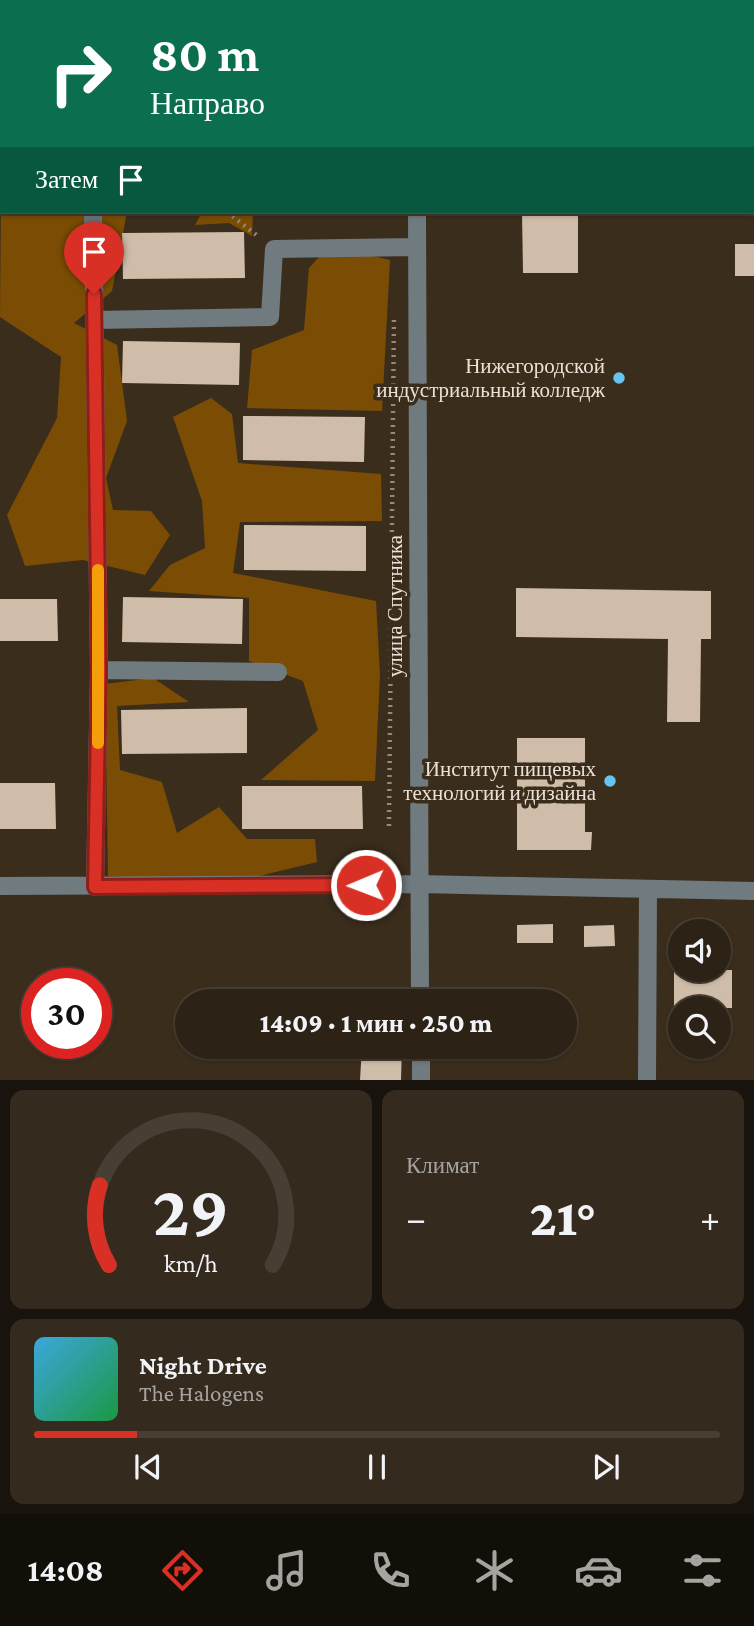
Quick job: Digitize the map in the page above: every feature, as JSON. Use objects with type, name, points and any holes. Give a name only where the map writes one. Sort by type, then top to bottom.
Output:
[{"type":"street","points":[[93,214],[99,670],[95,887]]},
{"type":"street","name":"улица Спутника","points":[[417,214],[420,989]]},
{"type":"street","points":[[95,320],[270,317],[274,249],[417,247]]},
{"type":"street","points":[[99,670],[278,672]]},
{"type":"street","points":[[0,886],[418,884],[754,891]]},
{"type":"street","points":[[647,1080],[649,889]]},
{"type":"street","points":[[421,1059],[421,1080]]},
{"type":"path","points":[[230,214],[274,249]]},
{"type":"path","points":[[389,826],[394,316]]},
{"type":"shaded area","points":[[1,214],[127,214],[112,291],[74,323],[117,345],[127,421],[106,478],[113,510],[151,511],[170,535],[145,575],[83,560],[25,566],[7,515],[57,418],[61,357],[0,317]]},
{"type":"shaded area","points":[[201,214],[253,214],[252,236],[229,223],[195,225]]},
{"type":"shaded area","points":[[329,246],[390,260],[382,411],[247,408],[252,350],[304,330],[309,268]]},
{"type":"shaded area","points":[[211,398],[232,414],[238,463],[381,474],[382,521],[240,522],[233,573],[376,601],[380,675],[375,781],[261,780],[318,730],[303,681],[249,661],[249,598],[149,591],[170,565],[205,548],[202,501],[173,417]]},
{"type":"shaded area","points":[[153,678],[189,702],[117,706],[120,770],[162,782],[177,833],[219,807],[247,839],[315,839],[317,862],[235,882],[108,876],[105,684]]},
{"type":"building","points":[[522,214],[578,214],[578,273],[523,273]]},
{"type":"building","points":[[244,232],[245,278],[123,279],[122,233]]},
{"type":"building","points":[[735,244],[754,244],[754,276],[735,276]]},
{"type":"building","points":[[123,341],[240,343],[239,385],[122,383]]},
{"type":"building","points":[[243,416],[365,417],[364,462],[243,460]]},
{"type":"building","points":[[244,525],[366,526],[366,571],[244,570]]},
{"type":"building","points":[[516,588],[711,591],[711,639],[701,639],[700,722],[667,722],[668,639],[516,637]]},
{"type":"building","points":[[123,597],[243,599],[242,644],[122,642]]},
{"type":"building","points":[[0,599],[57,599],[58,641],[0,641]]},
{"type":"building","points":[[247,708],[247,753],[122,754],[121,710]]},
{"type":"building","points":[[517,738],[585,738],[585,832],[592,832],[591,850],[517,850]]},
{"type":"building","points":[[0,783],[55,783],[56,829],[0,829]]},
{"type":"building","points":[[242,786],[362,786],[363,829],[242,829]]},
{"type":"building","points":[[553,924],[553,943],[517,943],[517,925]]},
{"type":"building","points":[[614,925],[615,946],[584,947],[584,926]]},
{"type":"building","points":[[732,970],[732,1008],[731,996],[674,996],[674,982],[731,982]]},
{"type":"building","points":[[361,1059],[402,1059],[401,1080],[360,1080]]},
{"type":"slow traffic","points":[[98,570],[98,743]]},
{"type":"place","name":"Нижегородской индустриальный колледж","points":[[619,378]]},
{"type":"place","name":"Институт пищевых технологий и дизайна","points":[[610,781]]},
{"type":"route","points":[[94,294],[99,670],[95,887],[366,885]]}]
